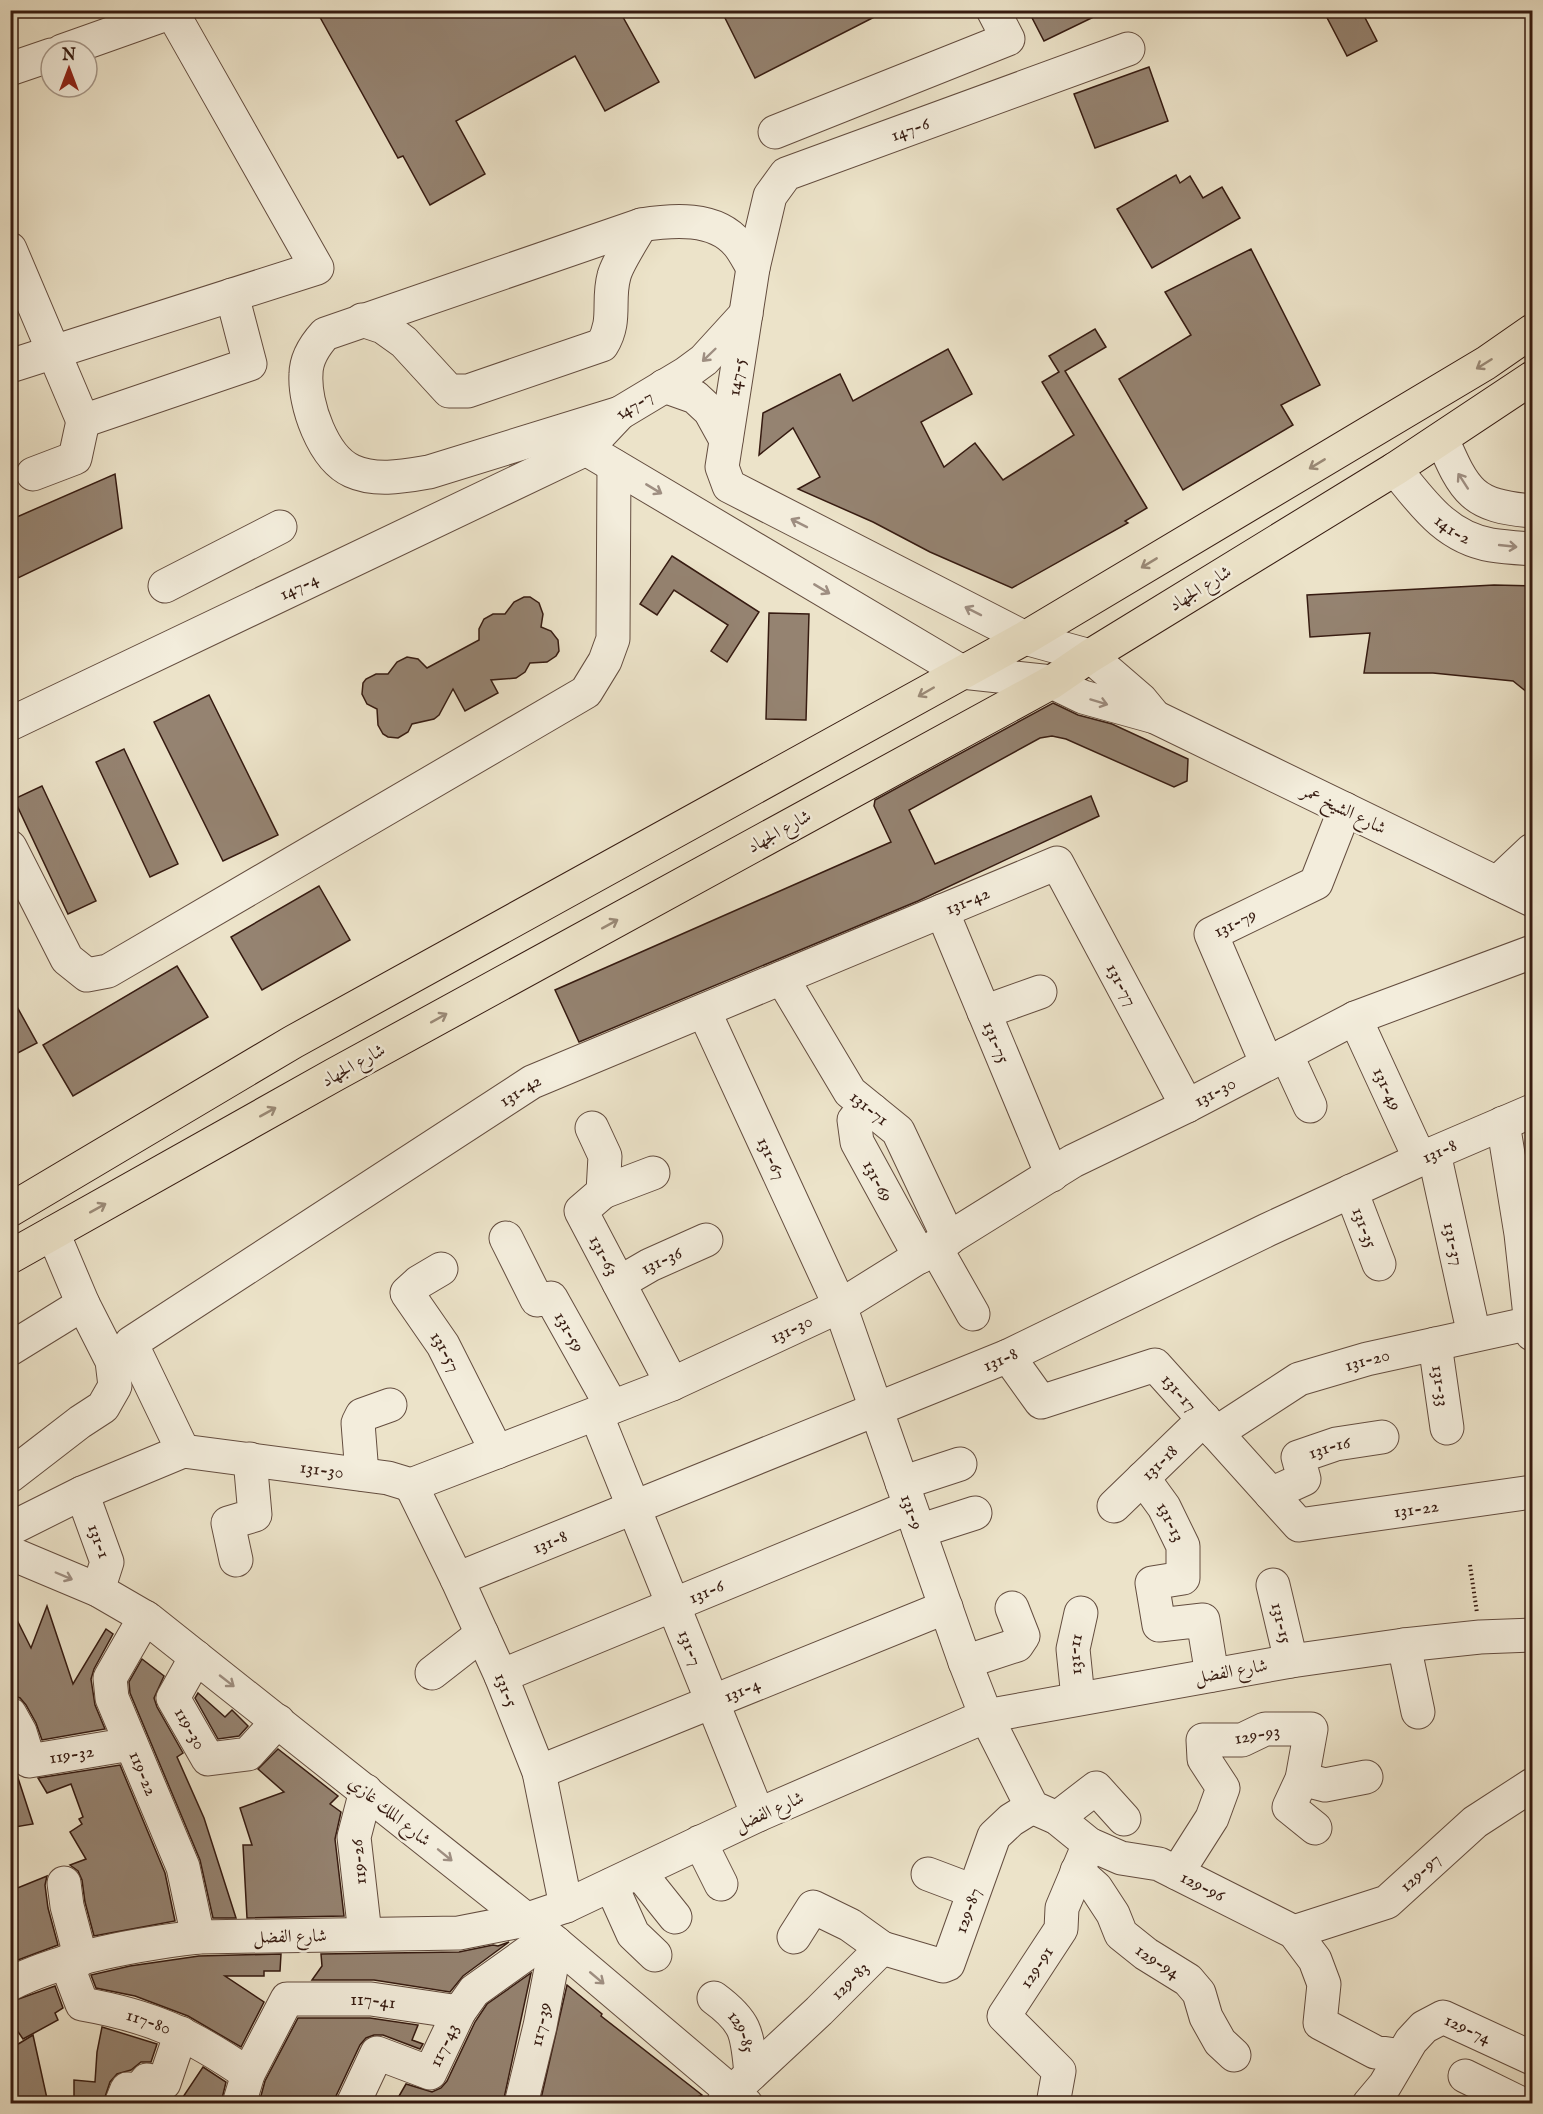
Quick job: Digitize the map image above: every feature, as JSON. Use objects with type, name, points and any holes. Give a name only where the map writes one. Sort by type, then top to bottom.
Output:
[{"type":"main road","points":[[10,1210],[293,1042],[1025,638],[1486,363],[1533,331]]},
{"type":"main road","name":"شارع الجهاد","points":[[10,1257],[334,1075],[1052,682],[1090,656],[1395,469],[1533,378]]},
{"type":"street","points":[[775,132],[1008,39],[993,10]]},
{"type":"street","points":[[10,366],[317,268],[172,12],[96,39]]},
{"type":"street","points":[[989,46],[1007,93]]},
{"type":"street","name":"147-6","points":[[753,268],[770,196],[786,174],[1128,49]]},
{"type":"street","points":[[10,69],[39,59]]},
{"type":"street","points":[[620,413],[429,472],[378,477],[351,471],[335,457],[313,418],[306,374],[309,356],[325,334],[641,225],[669,220],[697,222],[705,225],[723,232],[737,243],[753,268]]},
{"type":"street","points":[[362,320],[383,327],[404,342],[449,391],[468,391],[557,361],[602,345],[609,335],[614,275],[641,225]]},
{"type":"street","points":[[10,249],[83,421],[75,458],[33,474]]},
{"type":"street","name":"147-5","points":[[726,440],[753,268]]},
{"type":"street","points":[[83,421],[250,364],[232,295]]},
{"type":"street","name":"147-5","points":[[664,386],[704,360],[746,314]]},
{"type":"street","name":"147-7","points":[[586,449],[620,413],[664,386],[695,397],[710,411],[726,440]]},
{"type":"street","name":"141-2","points":[[1442,439],[1455,468],[1469,490],[1487,504],[1533,511]]},
{"type":"street","points":[[726,440],[722,467],[729,486],[1025,638]]},
{"type":"street","points":[[586,449],[962,672]]},
{"type":"street","name":"147-4","points":[[10,724],[586,449]]},
{"type":"street","points":[[10,846],[67,959],[87,975],[108,971],[586,692],[605,661],[613,639],[614,466]]},
{"type":"street","name":"141-2","points":[[1395,469],[1435,517],[1461,535],[1489,545],[1533,549]]},
{"type":"street","points":[[165,586],[280,527]]},
{"type":"street","name":"شارع الشيخ عمر","points":[[1025,638],[1090,656],[1141,700],[1155,717]]},
{"type":"street","name":"شارع الشيخ عمر","points":[[962,672],[1052,682],[1083,697],[1155,717],[1533,900]]},
{"type":"street","name":"131-79","points":[[1277,1059],[1211,934],[1316,883],[1345,809]]},
{"type":"street","points":[[1497,883],[1533,850]]},
{"type":"street","name":"131-42","points":[[183,1451],[131,1343],[532,1082],[1057,863]]},
{"type":"street","name":"131-77","points":[[1057,863],[1187,1106]]},
{"type":"street","name":"131-75","points":[[942,911],[1052,1175]]},
{"type":"street","name":"131-30","points":[[10,1529],[82,1493],[183,1451],[362,1474],[411,1485],[672,1384],[840,1306],[1073,1161],[1187,1106],[1355,1018],[1533,952]]},
{"type":"street","name":"131-71","points":[[782,978],[850,1092],[872,1110]]},
{"type":"street","points":[[984,1012],[1040,992]]},
{"type":"street","name":"131-67","points":[[704,1011],[840,1306]]},
{"type":"street","name":"131-49","points":[[1355,1018],[1427,1156]]},
{"type":"street","points":[[1277,1059],[1310,1106]]},
{"type":"street","name":"131-69","points":[[872,1110],[854,1120],[857,1142],[935,1248]]},
{"type":"street","name":"131-8","points":[[457,1579],[1008,1356],[1351,1191],[1533,1111]]},
{"type":"street","points":[[1503,1123],[1527,1233],[1532,1328]]},
{"type":"street","points":[[592,1128],[605,1156],[603,1192],[652,1173]]},
{"type":"street","name":"131-37","points":[[1427,1156],[1474,1335]]},
{"type":"street","name":"131-35","points":[[1351,1191],[1379,1264]]},
{"type":"street","name":"131-63","points":[[603,1192],[581,1211],[672,1384]]},
{"type":"street","points":[[10,1476],[103,1407],[115,1386],[112,1361],[83,1304],[53,1233]]},
{"type":"street","name":"131-59","points":[[506,1238],[537,1300],[551,1298],[604,1411]]},
{"type":"street","name":"131-36","points":[[619,1283],[650,1265],[706,1240]]},
{"type":"street","points":[[935,1248],[973,1314]]},
{"type":"street","name":"131-57","points":[[441,1269],[419,1282],[407,1293],[442,1345],[497,1452]]},
{"type":"street","points":[[10,1349],[83,1304]]},
{"type":"street","name":"131-9","points":[[840,1306],[986,1716]]},
{"type":"street","name":"131-20","points":[[1210,1426],[1299,1379],[1367,1359],[1474,1335],[1532,1328]]},
{"type":"street","name":"131-33","points":[[1435,1344],[1447,1428]]},
{"type":"street","name":"131-17","points":[[1008,1356],[1041,1402],[1155,1365],[1299,1525]]},
{"type":"street","points":[[362,1474],[358,1423],[362,1415],[390,1405]]},
{"type":"street","name":"131-7","points":[[604,1411],[634,1508],[758,1815]]},
{"type":"street","name":"131-18","points":[[1114,1506],[1143,1478],[1210,1426]]},
{"type":"street","name":"131-16","points":[[1271,1494],[1304,1479],[1298,1457],[1336,1444],[1382,1437]]},
{"type":"street","points":[[236,1560],[228,1523],[255,1515],[250,1459]]},
{"type":"street","points":[[911,1507],[960,1464]]},
{"type":"street","name":"131-13","points":[[1143,1478],[1164,1507],[1183,1546],[1183,1578],[1152,1583],[1159,1625],[1203,1620],[1212,1675]]},
{"type":"street","name":"131-5","points":[[411,1485],[501,1676],[539,1772],[566,1906]]},
{"type":"street","name":"131-22","points":[[1299,1525],[1533,1492]]},
{"type":"street","name":"131-1","points":[[82,1493],[107,1562],[98,1590]]},
{"type":"street","points":[[911,1507],[975,1513]]},
{"type":"street","name":"131-6","points":[[501,1676],[911,1507]]},
{"type":"street","name":"شارع الملك غازي","points":[[10,1553],[98,1590],[145,1617],[366,1791],[738,2093]]},
{"type":"street","name":"131-15","points":[[1273,1585],[1291,1661]]},
{"type":"street","name":"131-4","points":[[539,1772],[946,1607]]},
{"type":"street","points":[[965,1662],[1017,1645],[1023,1636],[1012,1608]]},
{"type":"street","name":"131-11","points":[[1078,1698],[1073,1649],[1081,1613]]},
{"type":"street","name":"119-22","points":[[145,1617],[110,1678],[112,1698],[183,1866],[198,1937]]},
{"type":"street","points":[[432,1673],[482,1634]]},
{"type":"street","name":"شارع الفضل","points":[[14,1975],[157,1942],[198,1937],[543,1934],[566,1906],[758,1815],[986,1716],[1291,1661],[1404,1645],[1480,1637],[1533,1635]]},
{"type":"street","points":[[1404,1645],[1418,1712]]},
{"type":"street","name":"119-30","points":[[196,1657],[173,1698],[208,1759],[248,1754],[278,1721]]},
{"type":"street","name":"119-32","points":[[10,1714],[20,1732],[29,1761],[130,1744]]},
{"type":"street","name":"129-96","points":[[986,1716],[1044,1812],[1083,1858],[1121,1857],[1159,1864],[1294,1932],[1315,1960],[1324,1984],[1320,2023],[1375,2052],[1402,2056]]},
{"type":"street","name":"129-93","points":[[1177,1873],[1212,1818],[1223,1788],[1204,1759],[1203,1740],[1242,1740],[1265,1729],[1311,1729],[1302,1779],[1289,1807],[1315,1828]]},
{"type":"street","points":[[1302,1779],[1325,1785],[1366,1777]]},
{"type":"street","name":"129-97","points":[[1294,1932],[1387,1902],[1475,1822],[1533,1785]]},
{"type":"street","name":"129-87","points":[[882,1948],[943,1966],[948,1964],[994,1836],[1011,1821],[1044,1812],[1096,1788],[1124,1819]]},
{"type":"street","name":"119-26","points":[[365,1934],[354,1837],[366,1791]]},
{"type":"street","points":[[700,1842],[721,1884]]},
{"type":"street","name":"129-94","points":[[1083,1858],[1121,1934],[1146,1954],[1188,1980],[1199,1993],[1206,2018],[1220,2042],[1234,2055]]},
{"type":"street","name":"129-91","points":[[1053,2103],[1059,2071],[1004,2016],[1061,1929],[1062,1908],[1083,1858]]},
{"type":"street","points":[[928,1874],[973,1891]]},
{"type":"street","points":[[625,1878],[675,1917]]},
{"type":"street","points":[[625,1878],[633,1934],[655,1955]]},
{"type":"street","points":[[64,1883],[74,1960]]},
{"type":"street","name":"129-83","points":[[738,2093],[882,1948],[850,1925],[813,1908],[794,1937]]},
{"type":"street","points":[[459,2012],[474,1991],[543,1934]]},
{"type":"street","name":"117-39","points":[[520,2103],[540,2026],[543,1934]]},
{"type":"street","name":"117-80","points":[[74,1960],[82,2004],[117,2010],[153,2021],[212,2049],[243,2089]]},
{"type":"street","name":"129-85","points":[[714,1998],[733,2012],[747,2036],[738,2093]]},
{"type":"street","name":"117-41","points":[[243,2089],[287,1999],[371,1999],[459,2012]]},
{"type":"street","name":"117-43","points":[[353,2103],[377,2054],[430,2073],[459,2012]]},
{"type":"street","name":"129-74","points":[[1369,2103],[1385,2085],[1411,2041],[1424,2027],[1443,2018],[1533,2058]]},
{"type":"street","points":[[121,2103],[127,2089],[139,2090],[147,2080],[164,2083],[181,2033]]},
{"type":"street","points":[[1465,2076],[1522,2103]]},
{"type":"street","points":[[1528,2103],[1533,2094]]},
{"type":"path","points":[[1470,1565],[1480,1637]]},
{"type":"building","points":[[316,10],[619,10],[659,82],[605,111],[575,56],[456,121],[485,174],[430,205],[403,156],[398,158]]},
{"type":"building","points":[[721,10],[888,10],[755,78]]},
{"type":"building","points":[[1028,10],[1108,10],[1044,41]]},
{"type":"building","points":[[1323,10],[1361,10],[1377,41],[1347,56]]},
{"type":"building","points":[[1149,67],[1168,121],[1095,148],[1074,94]]},
{"type":"building","points":[[1176,175],[1180,183],[1190,176],[1203,198],[1222,187],[1240,218],[1152,268],[1117,209]]},
{"type":"building","points":[[1251,249],[1320,385],[1281,405],[1293,425],[1183,490],[1119,379],[1191,335],[1165,292]]},
{"type":"building","points":[[1095,329],[1106,347],[1065,371],[1147,508],[1125,521],[1128,523],[1012,588],[798,489],[820,477],[793,428],[759,455],[763,413],[840,374],[853,401],[948,349],[972,394],[921,422],[944,467],[975,443],[1003,480],[1074,435],[1042,382],[1059,372],[1049,356]]},
{"type":"building","points":[[115,474],[122,528],[18,578],[10,520]]},
{"type":"building","points":[[672,556],[759,612],[727,662],[711,651],[728,625],[674,590],[657,615],[640,604]]},
{"type":"building","points":[[1494,585],[1533,586],[1533,697],[1513,681],[1433,673],[1364,673],[1370,633],[1310,637],[1307,595]]},
{"type":"building","points":[[530,597],[539,603],[543,614],[541,627],[551,631],[558,640],[559,651],[556,656],[547,662],[530,663],[525,672],[516,678],[491,680],[498,693],[465,711],[453,689],[439,715],[434,719],[412,724],[408,732],[398,738],[383,734],[378,725],[377,709],[367,704],[362,694],[363,683],[366,679],[376,674],[388,674],[397,662],[407,657],[418,659],[427,668],[479,640],[479,629],[484,619],[493,614],[505,614],[514,602]]},
{"type":"building","points":[[769,613],[809,614],[806,720],[766,719]]},
{"type":"building","points":[[209,695],[278,835],[223,861],[154,722]]},
{"type":"building","points":[[1053,703],[1078,715],[1112,724],[1188,759],[1187,781],[1174,787],[1066,739],[1052,736],[1040,738],[909,810],[935,864],[1091,796],[1099,816],[918,901],[579,1042],[555,990],[891,842],[874,806],[875,800]]},
{"type":"building","points":[[124,749],[178,864],[150,877],[96,762]]},
{"type":"building","points":[[42,786],[96,901],[68,914],[14,799]]},
{"type":"building","points":[[319,886],[350,940],[262,990],[231,937]]},
{"type":"building","points":[[177,966],[208,1017],[73,1096],[43,1045]]},
{"type":"building","points":[[10,994],[37,1043],[10,1057]]},
{"type":"building","points":[[10,1606],[31,1648],[47,1606],[73,1684],[106,1629],[113,1634],[91,1679],[95,1705],[105,1729],[42,1740],[26,1705],[20,1698],[10,1694]]},
{"type":"building","points":[[142,1659],[164,1676],[154,1698],[183,1753],[177,1757],[204,1818],[236,1918],[213,1918],[200,1860],[130,1693],[129,1682]]},
{"type":"building","points":[[198,1693],[225,1717],[232,1710],[248,1726],[239,1736],[218,1739],[195,1698]]},
{"type":"building","points":[[278,1749],[338,1796],[330,1804],[341,1812],[335,1839],[344,1916],[247,1918],[243,1845],[252,1845],[240,1808],[284,1792],[258,1769]]},
{"type":"building","points":[[120,1765],[165,1873],[175,1921],[94,1936],[82,1880],[78,1871],[70,1865],[86,1859],[70,1832],[82,1824],[79,1819],[83,1817],[71,1784],[47,1793],[38,1778]]},
{"type":"building","points":[[10,1767],[17,1775],[33,1824],[15,1827],[10,1811]]},
{"type":"building","points":[[47,1876],[45,1885],[48,1908],[58,1945],[10,1963],[10,1891]]},
{"type":"building","points":[[509,1942],[463,1976],[450,1992],[374,1980],[312,1980],[322,1966],[321,1954],[459,1952]]},
{"type":"building","points":[[281,1954],[280,1971],[264,1971],[264,1976],[225,1976],[264,2002],[241,2047],[188,2016],[135,1996],[96,1988],[91,1975],[130,1966],[199,1956]]},
{"type":"building","points":[[531,1973],[503,2103],[395,2103],[406,2084],[432,2092],[441,2088],[447,2081],[475,2022],[487,2004]]},
{"type":"building","points":[[567,1985],[602,2014],[601,2016],[702,2095],[692,2099],[693,2103],[540,2103]]},
{"type":"building","points":[[55,1986],[63,2008],[55,2013],[58,2020],[23,2039],[10,2020],[10,2002]]},
{"type":"building","points":[[298,2018],[370,2018],[418,2025],[412,2040],[423,2044],[420,2049],[383,2035],[366,2038],[360,2045],[336,2096],[335,2103],[259,2103],[265,2081]]},
{"type":"building","points":[[102,2027],[157,2044],[151,2062],[141,2062],[131,2070],[117,2074],[110,2082],[103,2103],[74,2103],[74,2080],[95,2082],[97,2052]]},
{"type":"building","points":[[33,2035],[48,2103],[19,2103],[10,2087],[10,2049]]},
{"type":"building","points":[[203,2067],[226,2082],[221,2103],[179,2103]]}]
